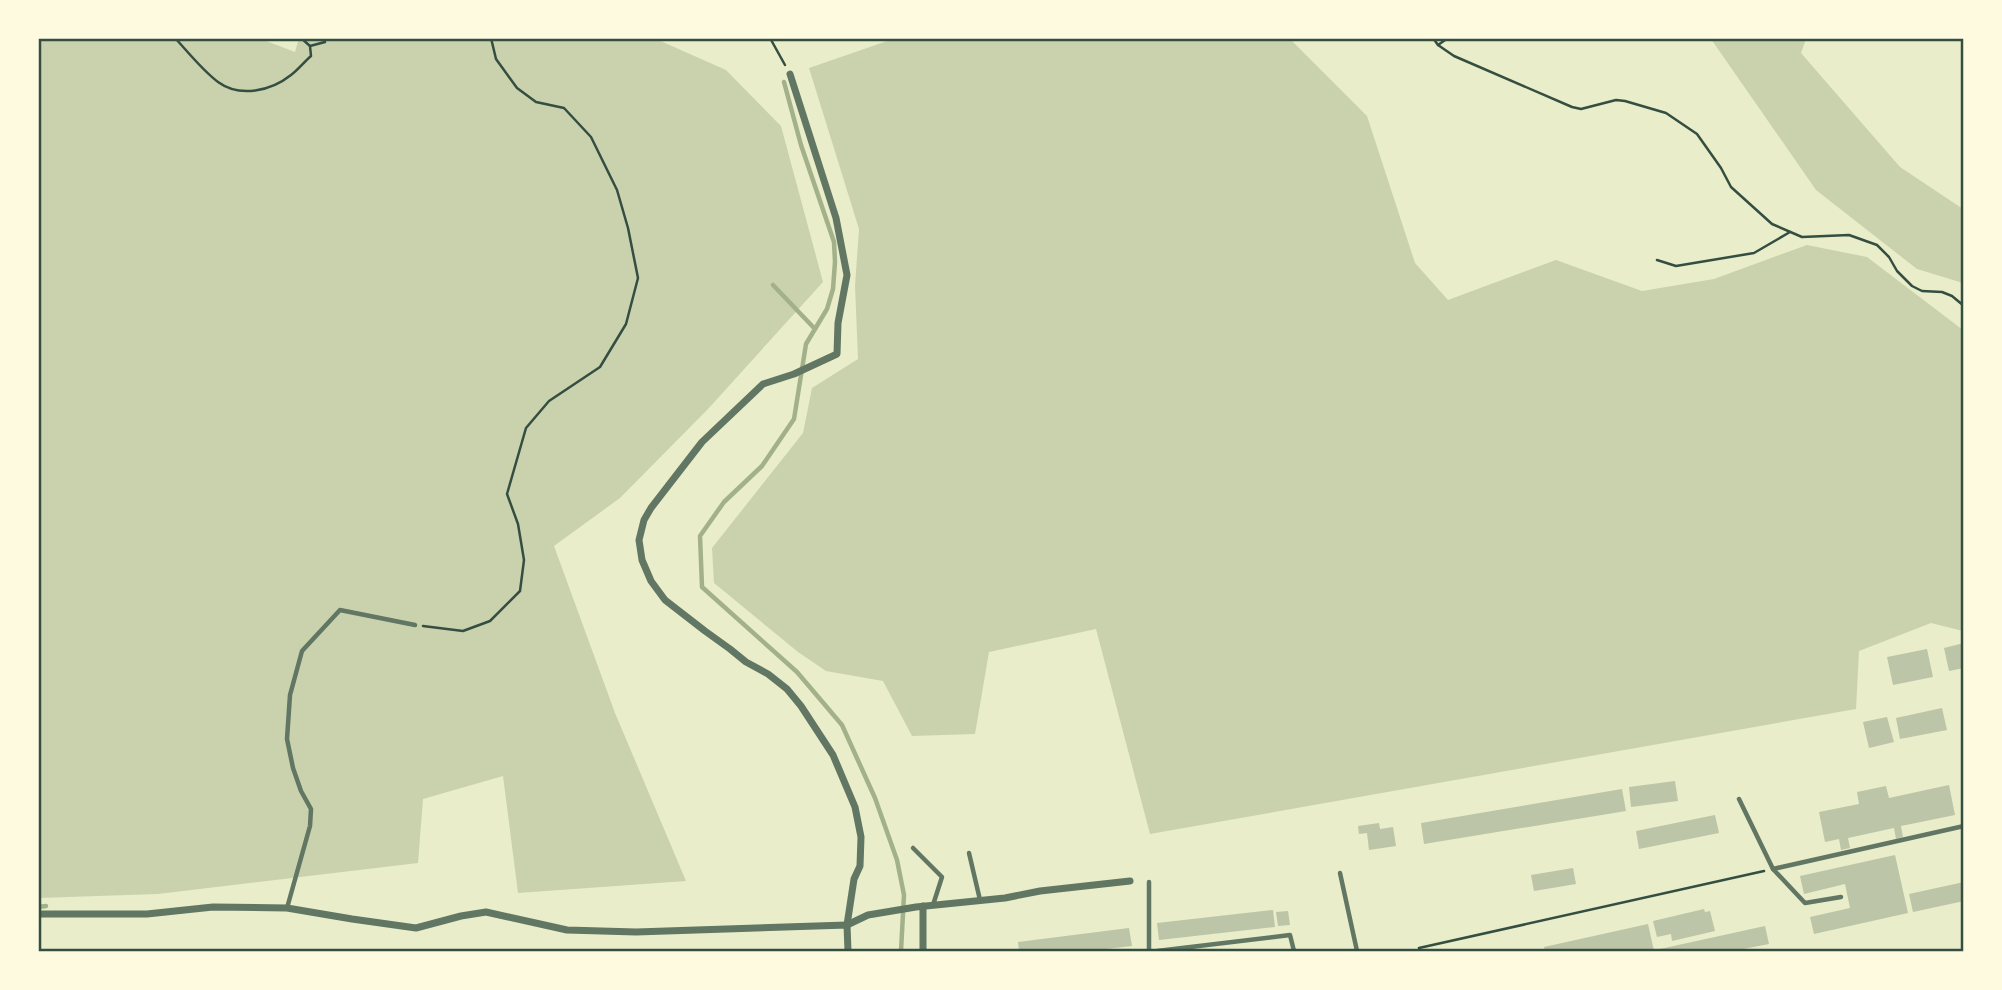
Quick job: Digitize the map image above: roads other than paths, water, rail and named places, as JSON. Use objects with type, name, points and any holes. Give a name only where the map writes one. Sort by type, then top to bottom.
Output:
[{"type":"street","points":[[790,74],[836,218],[846,275],[838,323],[837,354],[794,374],[763,384],[738,406],[702,442],[651,508],[644,520],[639,540],[642,560],[651,581],[665,600],[746,663],[768,674],[787,689],[833,755],[855,807],[861,837],[860,866],[854,879],[848,925],[848,951]]},
{"type":"street","points":[[38,914],[147,914],[213,907],[287,908],[416,928],[486,912],[567,930],[636,932],[848,925],[868,915],[932,905],[1130,881]]},
{"type":"street","points":[[920,907],[923,951]]},
{"type":"lane","points":[[287,908],[310,826],[311,809],[293,768],[287,739],[290,695],[302,651],[340,610],[415,625]]},
{"type":"lane","points":[[1739,799],[1773,869],[1805,903],[1841,897]]},
{"type":"lane","points":[[1773,869],[1964,826]]},
{"type":"lane","points":[[914,848],[943,877],[932,905]]},
{"type":"lane","points":[[969,853],[980,901]]},
{"type":"lane","points":[[1340,873],[1357,951]]},
{"type":"lane","points":[[1149,882],[1149,951]]},
{"type":"lane","points":[[1157,951],[1290,935],[1294,951]]},
{"type":"waterway","points":[[784,82],[801,145],[834,242],[833,289],[827,309],[806,344],[794,419],[762,466],[724,502],[700,536],[702,587],[797,672],[842,725],[875,798],[897,860],[904,895],[901,951]]},
{"type":"waterway","points":[[773,285],[815,329]]},
{"type":"waterway","points":[[38,907],[46,906]]}]
